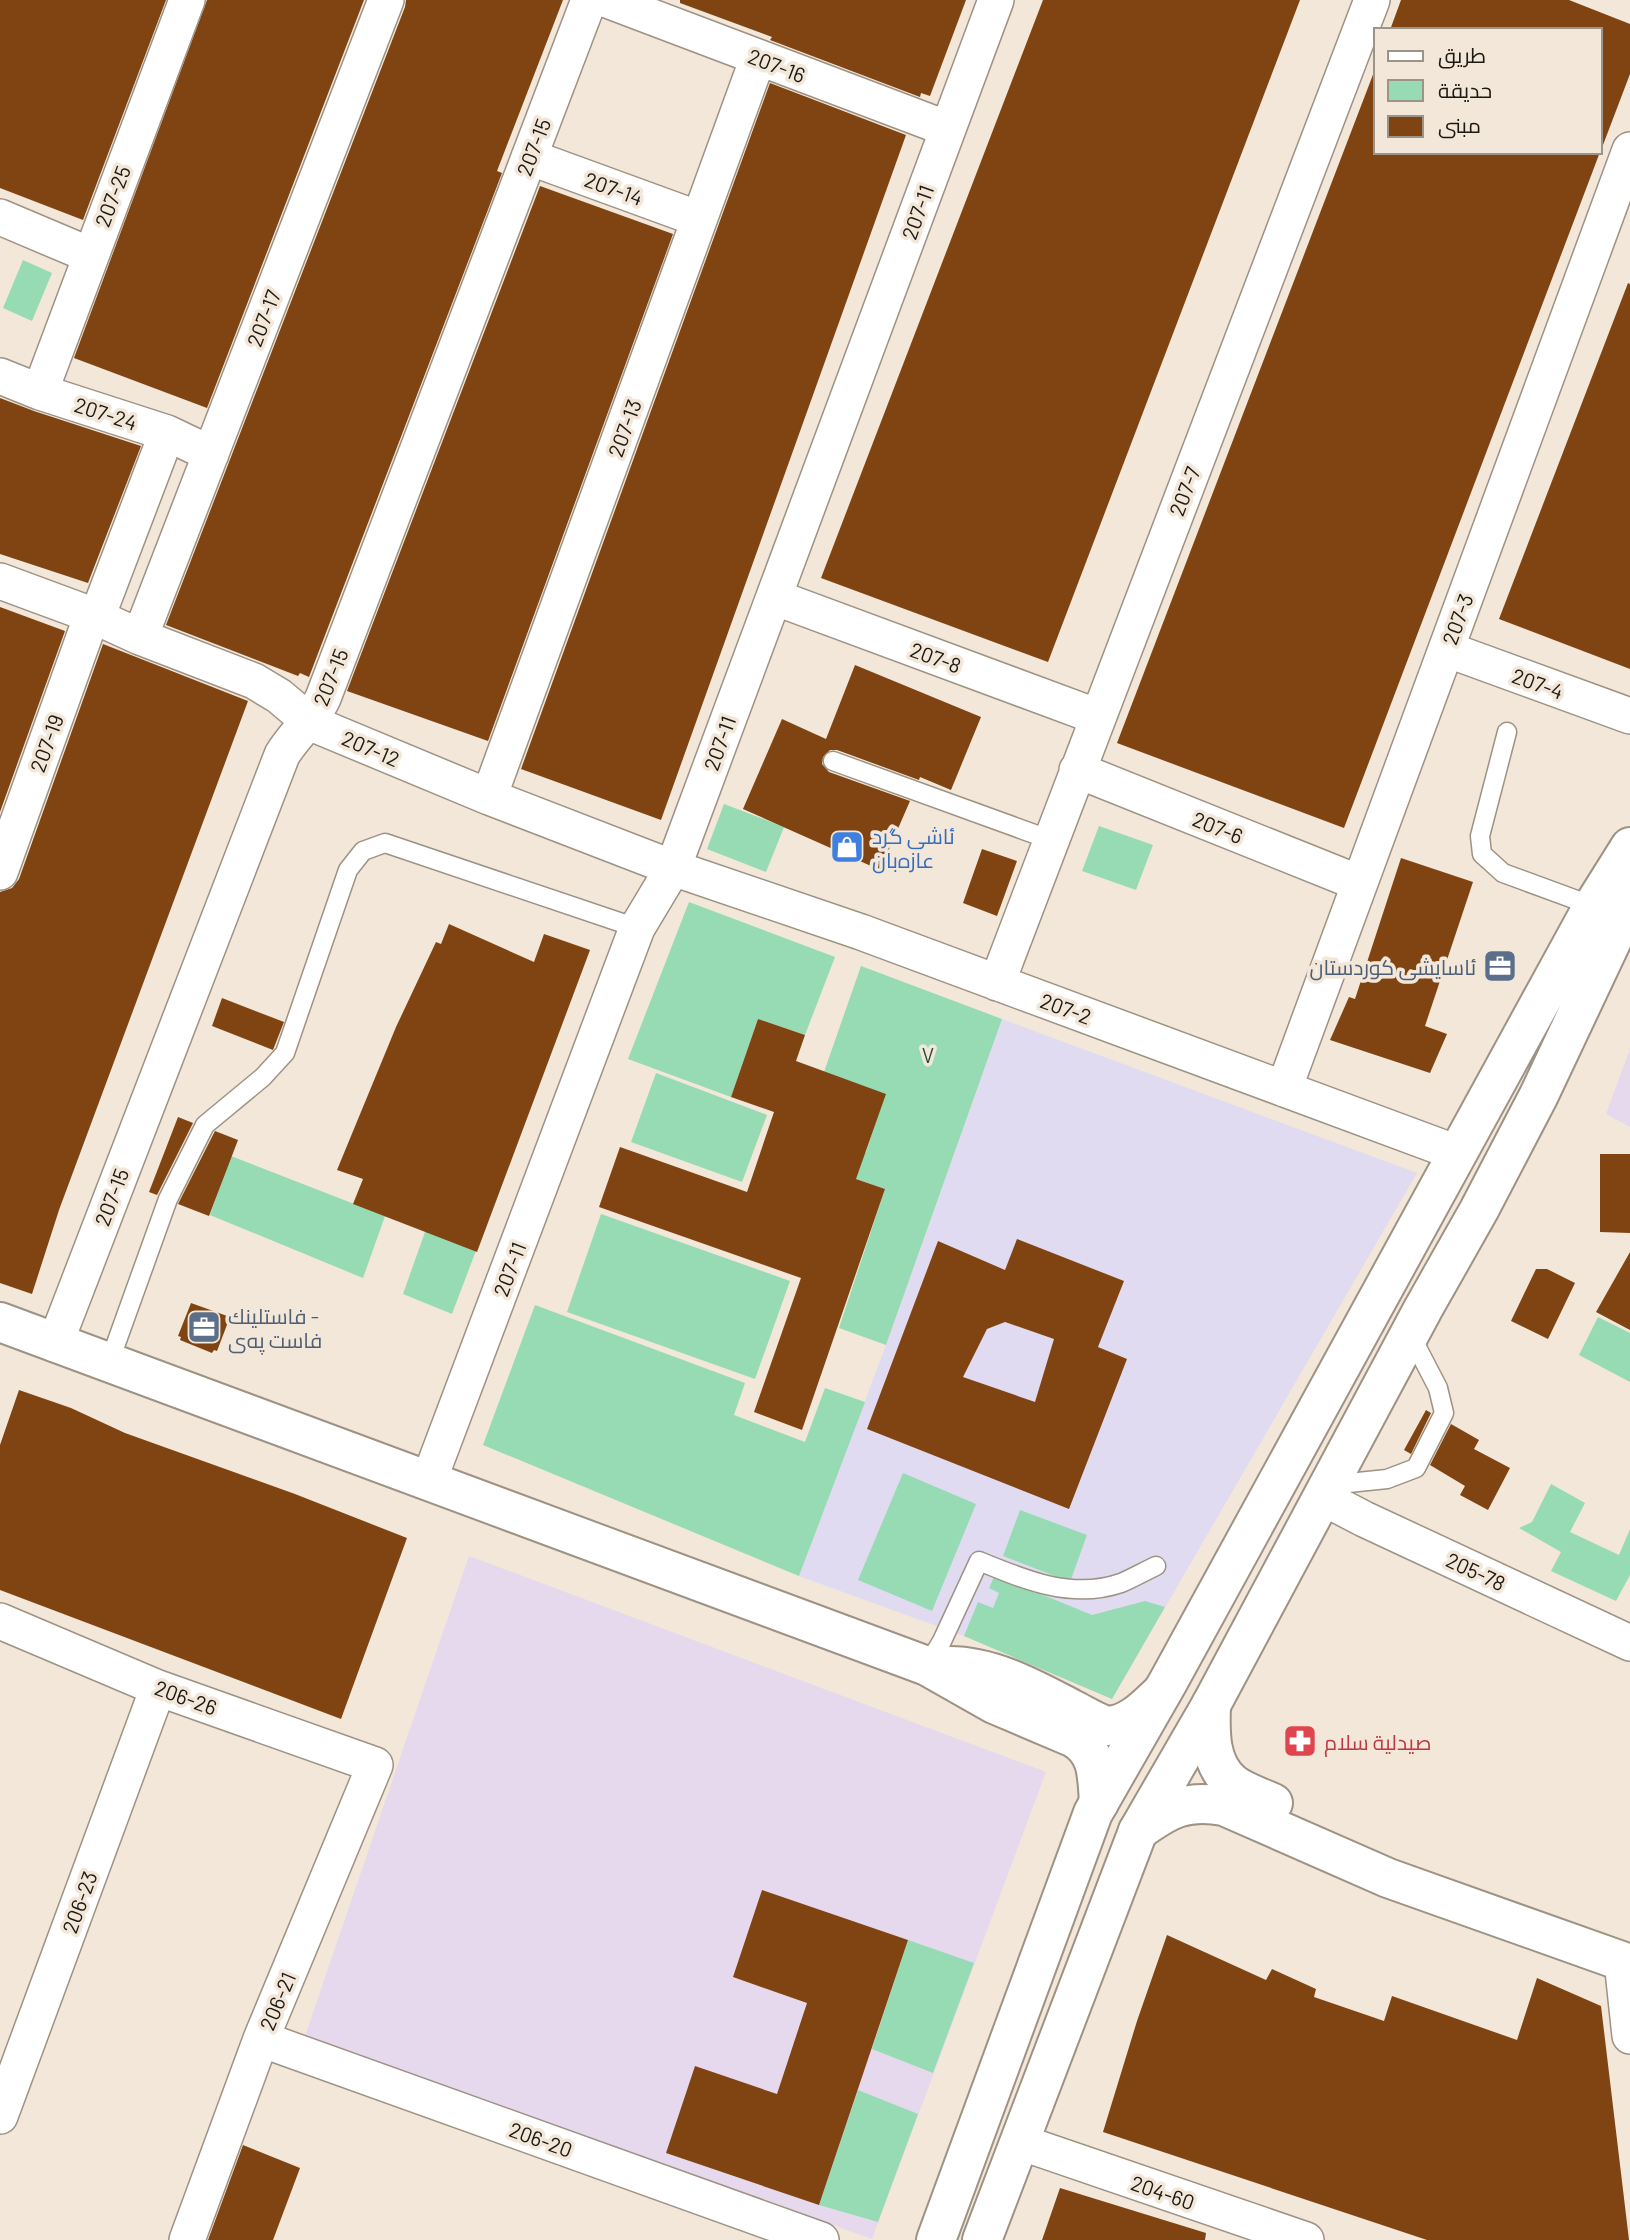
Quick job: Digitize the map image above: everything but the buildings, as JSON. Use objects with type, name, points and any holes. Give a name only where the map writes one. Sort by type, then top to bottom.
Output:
[{"type":"main road","points":[[936,2240],[1099,1803],[1592,906],[1630,847]]},
{"type":"main road","points":[[982,2240],[1138,1831],[1211,1705],[1410,1333],[1479,1210],[1533,1106],[1630,902]]},
{"type":"main road","points":[[2,1330],[55,1344],[109,1363],[928,1666],[971,1692],[1074,1738],[1087,1747],[1094,1758],[1097,1771],[1099,1803]]},
{"type":"main road","points":[[928,1666],[954,1665],[1005,1678],[1030,1687],[1107,1726],[1129,1721],[1162,1692]]},
{"type":"main road","points":[[1211,1705],[1211,1743],[1216,1761],[1234,1785],[1376,1851],[1397,1866],[1416,1886]]},
{"type":"main road","points":[[1138,1831],[1183,1804],[1209,1803],[1224,1806],[1362,1867],[1626,1963]]},
{"type":"street","name":"207-25","points":[[40,392],[187,0]]},
{"type":"street","name":"207-17","points":[[140,637],[386,0]]},
{"type":"street","name":"207-15","points":[[55,1344],[282,755],[323,698],[589,0]]},
{"type":"street","name":"207-16","points":[[607,0],[948,129]]},
{"type":"street","name":"207-11","points":[[429,1480],[637,928],[673,867],[996,0]]},
{"type":"street","name":"207-7","points":[[997,983],[1372,0]]},
{"type":"street","name":"207-13","points":[[489,797],[758,58]]},
{"type":"street","name":"207-3","points":[[1284,1088],[1630,150]]},
{"type":"street","name":"207-14","points":[[529,157],[699,219]]},
{"type":"street","points":[[0,217],[90,255]]},
{"type":"street","name":"207-24","points":[[0,376],[40,392],[167,433],[211,454]]},
{"type":"street","points":[[95,616],[167,433]]},
{"type":"street","name":"207-12","points":[[0,581],[95,616],[140,637],[254,681],[279,696],[309,721],[489,797],[673,867]]},
{"type":"street","name":"207-8","points":[[774,597],[1098,716]]},
{"type":"street","name":"207-19","points":[[0,872],[95,616]]},
{"type":"street","name":"207-4","points":[[1446,649],[1630,716]]},
{"type":"street","name":"207-6","points":[[1077,771],[1359,883]]},
{"type":"street","name":"207-2","points":[[673,867],[861,932],[1457,1153]]},
{"type":"street","name":"205-78","points":[[1325,1491],[1364,1519],[1630,1643]]},
{"type":"street","name":"206-26","points":[[0,1621],[158,1688],[375,1765]]},
{"type":"street","name":"206-23","points":[[0,2116],[158,1688]]},
{"type":"street","name":"206-21","points":[[187,2240],[261,2039],[375,1765]]},
{"type":"street","points":[[1626,1963],[1630,2036]]},
{"type":"street","name":"206-20","points":[[261,2039],[821,2240]]},
{"type":"street","name":"204-60","points":[[1020,2143],[1298,2239]]},
{"type":"lane","points":[[1507,732],[1480,836],[1482,854],[1503,873],[1592,906]]},
{"type":"lane","points":[[833,761],[1051,839]]},
{"type":"lane","points":[[109,1363],[174,1187],[205,1125],[263,1077],[285,1053],[348,870],[363,851],[385,843],[637,928]]},
{"type":"lane","points":[[1325,1491],[1387,1479],[1416,1468],[1444,1413],[1438,1388],[1410,1333]]},
{"type":"lane","points":[[928,1666],[942,1642],[979,1561],[1031,1582],[1076,1590],[1120,1583],[1156,1566]]},
{"type":"shaded area","points":[[1002,1019],[1417,1173],[1112,1699],[964,1636],[799,1576],[886,1345]]},
{"type":"shaded area","points":[[1630,1049],[1630,1127],[1606,1114]]},
{"type":"shaded area","points":[[469,1556],[1046,1772],[872,2239],[305,2036]]},
{"type":"green space","points":[[23,260],[52,273],[32,321],[3,308]]},
{"type":"green space","points":[[724,804],[784,827],[766,872],[707,849]]},
{"type":"green space","points":[[1099,826],[1153,845],[1136,890],[1082,871]]},
{"type":"green space","points":[[689,902],[835,957],[805,1035],[758,1019],[731,1097],[628,1059]]},
{"type":"green space","name":"V","points":[[861,966],[1002,1019],[886,1345],[839,1328],[885,1189],[785,1154],[866,1152],[885,1094],[824,1072]]},
{"type":"green space","points":[[550,1055],[452,1314],[403,1294],[425,1232]]},
{"type":"green space","points":[[656,1073],[767,1115],[742,1182],[631,1142]]},
{"type":"green space","points":[[231,1156],[385,1216],[363,1278],[210,1215]]},
{"type":"green space","points":[[601,1214],[790,1281],[755,1379],[567,1312]]},
{"type":"green space","points":[[535,1305],[745,1383],[734,1415],[805,1442],[825,1388],[865,1402],[799,1576],[483,1445]]},
{"type":"green space","points":[[1598,1317],[1630,1333],[1630,1382],[1579,1355]]},
{"type":"green space","points":[[903,1473],[976,1504],[932,1611],[858,1580]]},
{"type":"green space","points":[[1551,1484],[1585,1503],[1570,1532],[1619,1555],[1630,1529],[1630,1575],[1616,1601],[1551,1571],[1561,1552],[1519,1528],[1532,1522]]},
{"type":"green space","points":[[1020,1510],[1087,1535],[1070,1582],[1003,1556]]},
{"type":"green space","points":[[995,1575],[1092,1615],[1145,1601],[1165,1607],[1112,1699],[964,1636],[978,1602],[993,1608],[999,1593],[989,1588]]},
{"type":"green space","points":[[908,1940],[974,1963],[933,2073],[872,2049]]},
{"type":"green space","points":[[858,2090],[918,2114],[878,2222],[819,2205]]},
{"type":"place","name":"ئاشی گرد عازه‌بان","points":[[847,847]]},
{"type":"place","name":"ئاسایشی كوردستان","points":[[1500,966]]},
{"type":"place","name":"فاستلینك - فاست په‌ی","points":[[204,1327]]},
{"type":"place","name":"صیدلیة سلام","points":[[1300,1741]]}]
